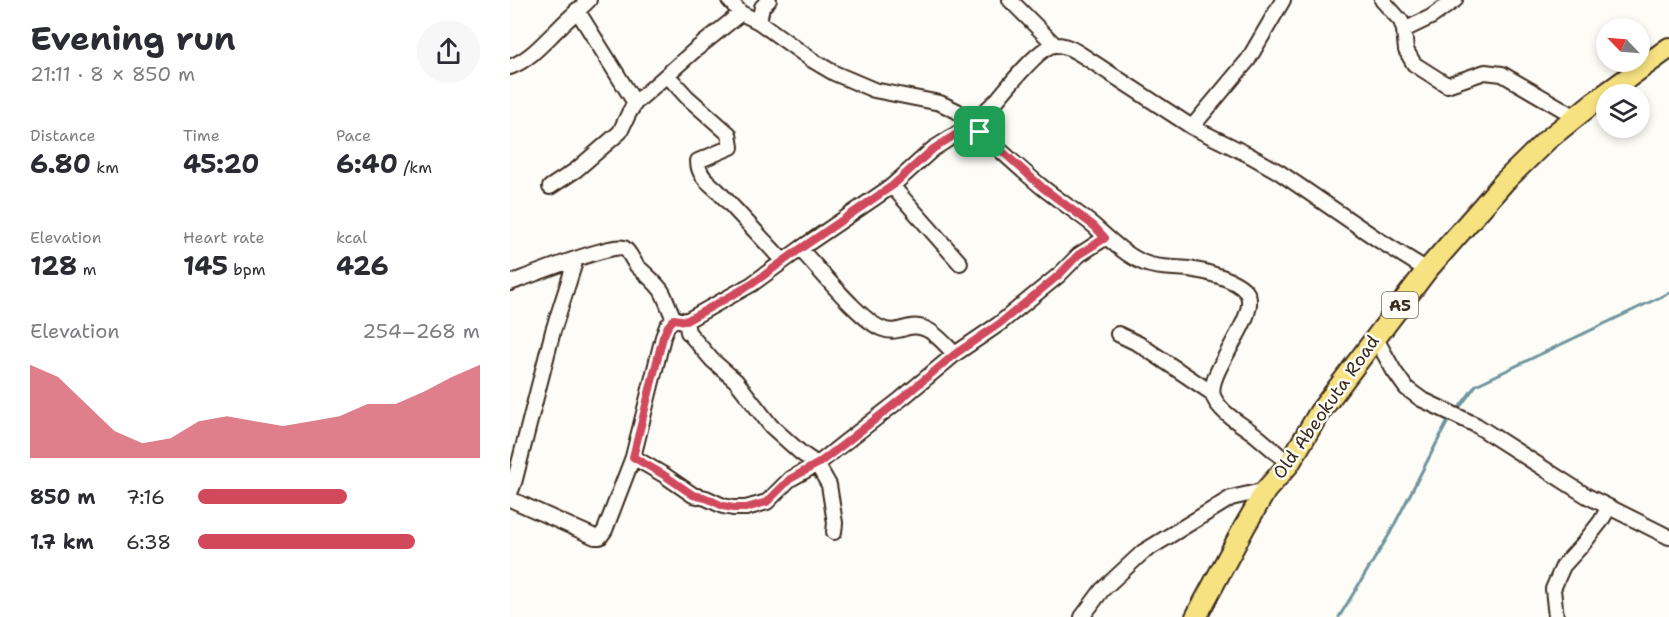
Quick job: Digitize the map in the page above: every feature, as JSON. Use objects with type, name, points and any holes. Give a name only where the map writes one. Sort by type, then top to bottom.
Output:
[{"type":"highway","name":"Old Abeokuta Road","points":[[1196,617],[1266,490],[1289,464],[1319,413],[1427,270],[1504,182],[1547,140],[1669,48]]},
{"type":"street","points":[[510,67],[520,64],[542,46],[589,0]]},
{"type":"street","points":[[729,0],[741,12],[834,73],[874,90],[939,103],[957,111],[1043,188],[1131,256],[1147,264],[1190,269],[1224,278],[1238,285],[1247,293],[1249,300],[1244,322],[1214,381],[1212,393],[1215,400],[1228,413],[1289,464]]},
{"type":"street","points":[[759,22],[762,7],[769,0]]},
{"type":"street","points":[[1010,0],[1055,45],[1073,49],[1192,127],[1279,172],[1427,270]]},
{"type":"street","points":[[1192,127],[1248,60],[1283,0]]},
{"type":"street","points":[[1382,0],[1401,21],[1406,50],[1414,64],[1447,85],[1485,72],[1502,74],[1576,117]]},
{"type":"street","points":[[1404,30],[1431,17],[1455,0]]},
{"type":"street","points":[[577,10],[635,103]]},
{"type":"street","points":[[550,188],[576,170],[620,132],[635,103],[741,12]]},
{"type":"street","points":[[576,259],[553,331],[510,494],[595,537],[600,537],[605,530],[633,457],[663,337],[668,326],[752,284],[892,186],[933,149],[976,128],[981,117],[1041,52],[1055,45]]},
{"type":"street","points":[[667,75],[687,97],[729,134],[731,147],[698,162],[698,168],[706,180],[783,261]]},
{"type":"street","points":[[892,186],[960,263]]},
{"type":"street","points":[[633,457],[693,495],[723,506],[746,508],[767,502],[790,479],[817,464],[955,354],[1006,318],[1059,275],[1078,255],[1105,238]]},
{"type":"street","points":[[510,283],[617,246],[624,248],[638,267],[662,292],[667,306],[712,360],[736,381],[771,426],[817,464],[829,485],[835,523],[834,532]]},
{"type":"street","points":[[800,249],[864,318],[883,329],[898,331],[919,326],[927,329],[955,354]]},
{"type":"street","points":[[1119,334],[1139,344],[1212,393]]},
{"type":"street","points":[[1375,338],[1406,388],[1421,399],[1476,425],[1587,496],[1669,537]]},
{"type":"street","points":[[1082,617],[1102,590],[1143,552],[1231,498],[1266,490]]},
{"type":"street","points":[[1556,617],[1553,589],[1563,566],[1601,521],[1609,507]]},
{"type":"waterway","points":[[1459,408],[1476,385],[1669,293]]},
{"type":"waterway","points":[[1339,617],[1389,535],[1448,421]]},
{"type":"route","points":[[972,124],[980,132],[1043,188],[1094,226],[1105,238],[1078,255],[1059,275],[999,324],[955,354],[844,444],[819,463],[790,479],[767,502],[746,508],[723,506],[693,495],[633,457],[663,337],[674,319],[686,321],[752,284],[892,186],[933,149],[972,124]]}]
